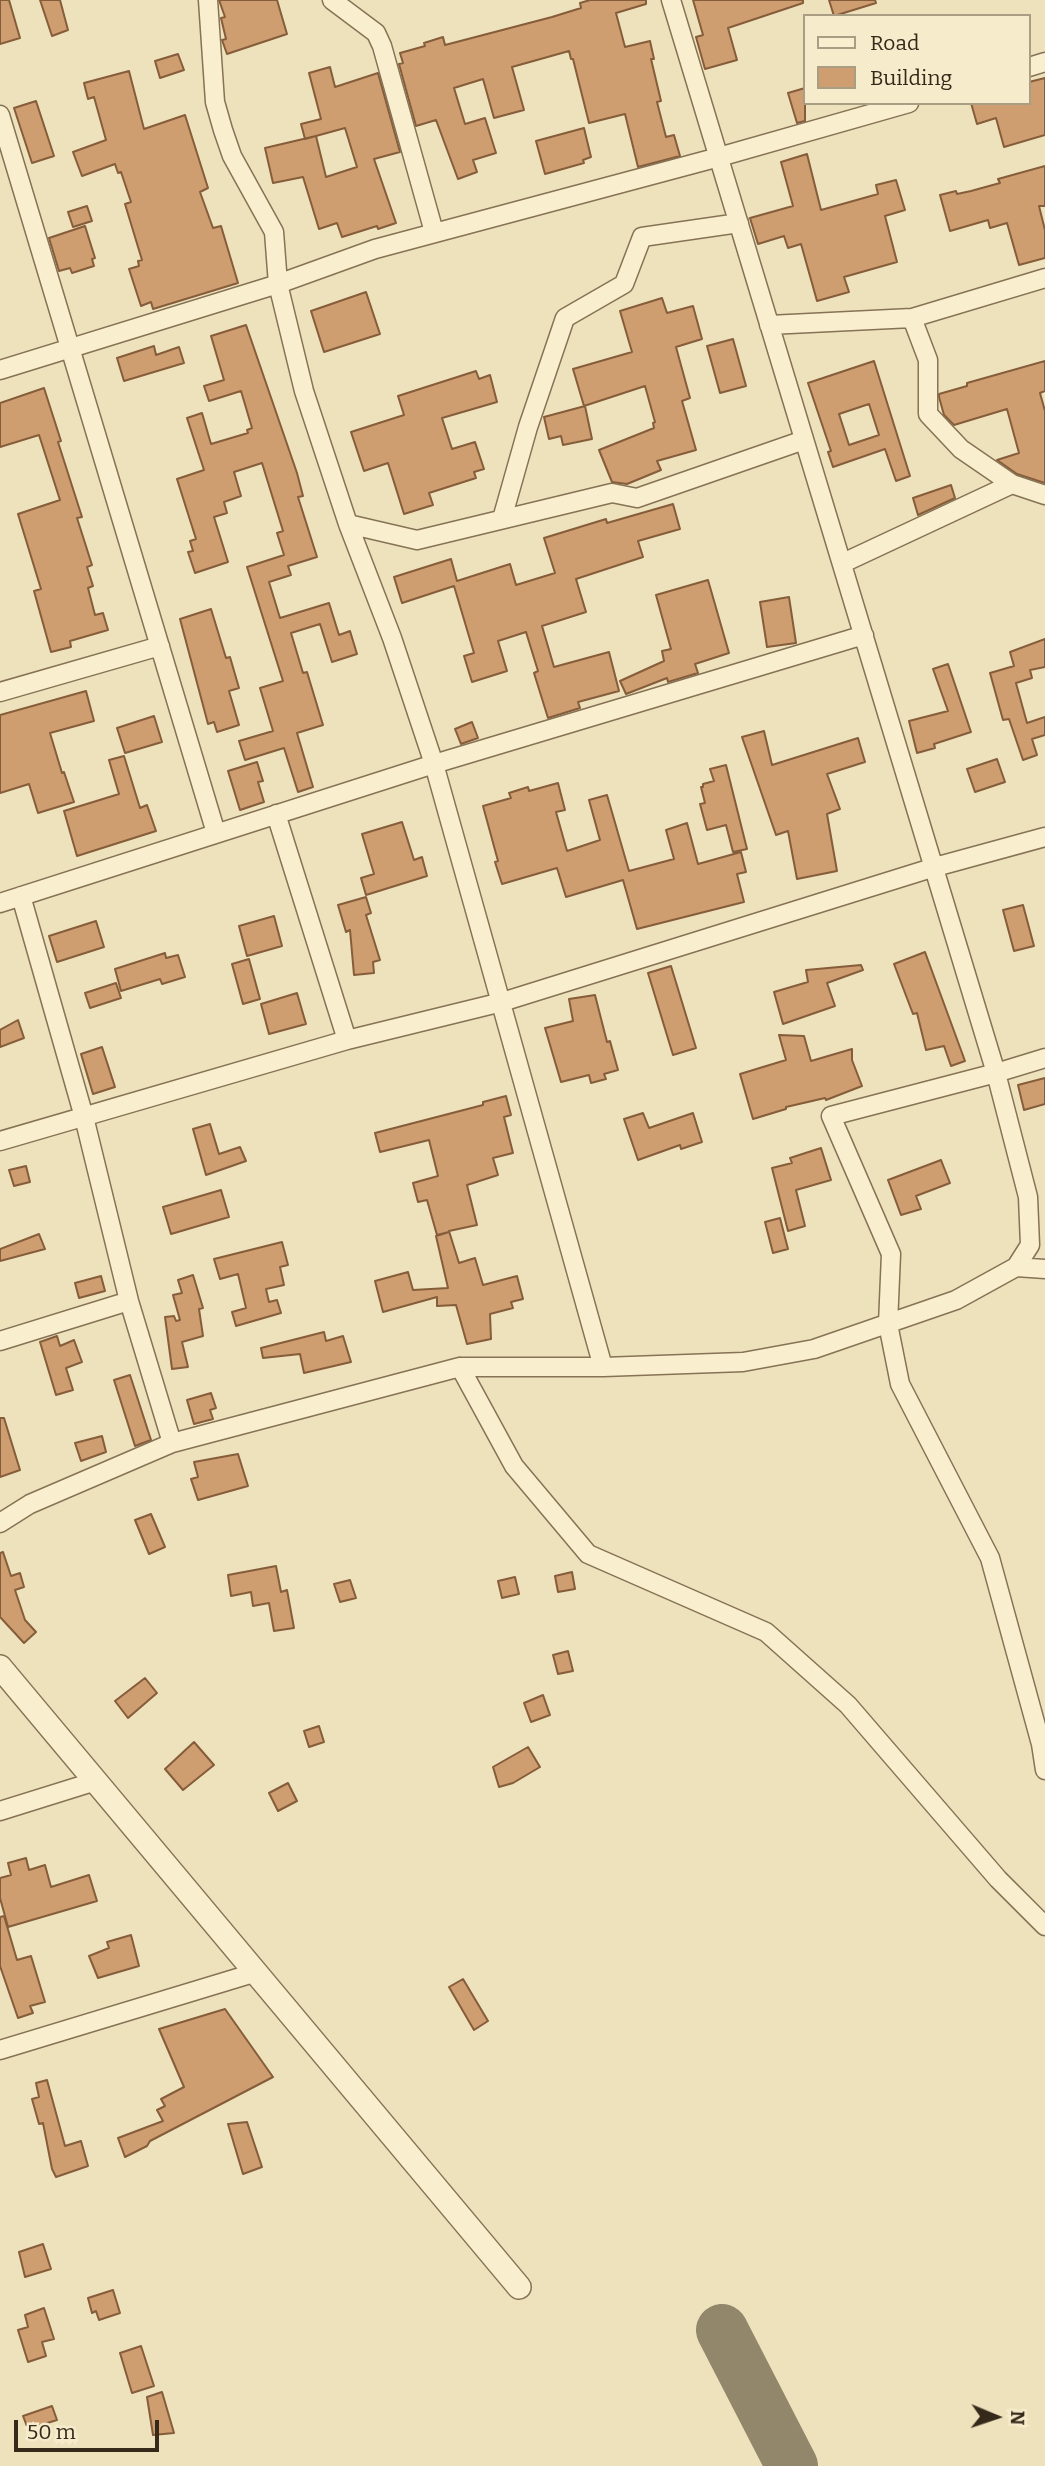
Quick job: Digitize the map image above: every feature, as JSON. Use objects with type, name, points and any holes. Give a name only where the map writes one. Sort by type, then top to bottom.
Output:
[{"type":"street","points":[[208,0],[215,102],[232,156],[274,232],[278,284],[304,391],[348,524],[392,638],[434,764],[603,1367]]},
{"type":"street","points":[[332,0],[376,33],[434,232]]},
{"type":"street","points":[[0,1523],[30,1504],[173,1443],[460,1367],[603,1367],[743,1362],[814,1349],[956,1300],[1016,1267],[1030,1245],[1028,1197],[996,1073],[671,0]]},
{"type":"street","points":[[0,370],[278,284],[375,249],[902,105]]},
{"type":"street","points":[[0,115],[216,832]]},
{"type":"street","points":[[502,519],[528,427],[565,318],[624,284],[642,237],[739,223]]},
{"type":"street","points":[[768,325],[912,318],[1045,278]]},
{"type":"street","points":[[912,318],[928,360],[928,414],[961,449],[1012,484],[1045,495]]},
{"type":"street","points":[[348,524],[417,540],[612,492],[638,498],[804,440]]},
{"type":"street","points":[[843,563],[1012,484]]},
{"type":"street","points":[[0,903],[434,764],[864,635]]},
{"type":"street","points":[[0,692],[160,646]]},
{"type":"street","points":[[276,814],[347,1040]]},
{"type":"street","points":[[0,1141],[347,1040],[502,1002],[935,867],[1045,837]]},
{"type":"street","points":[[21,896],[84,1117],[129,1301],[173,1443]]},
{"type":"street","points":[[1045,1058],[831,1116],[891,1254],[888,1324],[900,1384],[990,1558],[1041,1744],[1045,1770]]},
{"type":"street","points":[[1016,1267],[1045,1269]]},
{"type":"street","points":[[0,1341],[129,1301]]},
{"type":"street","points":[[460,1367],[514,1466],[588,1554],[766,1632],[848,1705],[998,1879],[1045,1926]]},
{"type":"street","points":[[0,1667],[519,2287]]},
{"type":"street","points":[[0,1811],[96,1781]]},
{"type":"street","points":[[0,2050],[257,1972]]},
{"type":"building","points":[[0,0],[9,0],[20,38],[0,44]]},
{"type":"building","points":[[40,0],[60,0],[68,30],[52,36]]},
{"type":"building","points":[[219,0],[277,0],[287,34],[227,54],[222,40],[226,39],[221,18],[225,17]]},
{"type":"building","points":[[590,0],[646,0],[646,4],[616,13],[625,47],[650,41],[654,59],[651,59],[661,101],[657,102],[666,137],[674,135],[680,156],[638,167],[625,114],[589,123],[569,51],[512,67],[524,110],[494,118],[483,79],[454,88],[465,124],[485,118],[496,153],[473,160],[477,172],[458,179],[436,120],[416,126],[399,64],[403,63],[400,53],[425,46],[424,43],[443,37],[445,45],[552,17],[581,8],[580,3]]},
{"type":"building","points":[[693,0],[803,0],[803,3],[728,28],[737,60],[705,69],[696,37],[703,35]]},
{"type":"building","points":[[829,0],[875,0],[876,3],[840,14],[833,14]]},
{"type":"building","points":[[178,54],[184,70],[160,78],[155,61]]},
{"type":"building","points":[[330,67],[335,87],[378,73],[400,152],[374,159],[396,223],[342,237],[337,223],[319,229],[303,177],[273,183],[265,148],[305,139],[301,124],[321,119],[309,73]],"holes":[[[345,128],[357,167],[326,177],[315,136]]]},
{"type":"building","points":[[129,71],[144,129],[185,115],[208,188],[200,192],[213,228],[221,226],[238,283],[153,309],[151,302],[141,306],[129,269],[139,266],[138,261],[142,260],[125,204],[131,202],[121,172],[118,173],[115,164],[82,176],[73,152],[106,140],[94,97],[88,99],[84,83]]},
{"type":"building","points":[[1045,78],[1045,135],[1004,147],[996,118],[977,124],[972,105],[1031,105],[1031,82]]},
{"type":"building","points":[[804,88],[805,121],[797,123],[788,93]]},
{"type":"building","points":[[36,101],[54,156],[32,163],[14,108]]},
{"type":"building","points":[[584,128],[591,157],[583,160],[584,163],[545,174],[536,141]]},
{"type":"building","points":[[807,154],[821,210],[878,194],[876,185],[896,180],[905,210],[885,216],[897,262],[844,277],[849,292],[817,301],[801,244],[788,248],[784,236],[758,244],[750,218],[793,206],[781,162]]},
{"type":"building","points":[[1045,166],[1045,206],[1039,206],[1045,230],[1045,258],[1019,265],[1007,223],[990,228],[988,220],[950,231],[940,195],[956,191],[957,194],[1000,183],[998,179]]},
{"type":"building","points":[[87,206],[92,221],[73,227],[68,212]]},
{"type":"building","points":[[85,226],[95,258],[92,259],[94,266],[72,273],[70,268],[59,271],[49,238]]},
{"type":"building","points":[[366,292],[380,334],[324,352],[311,311]]},
{"type":"building","points":[[662,298],[667,313],[693,306],[702,339],[676,347],[690,398],[682,401],[696,450],[657,461],[661,470],[627,484],[612,482],[599,450],[654,428],[655,422],[645,386],[584,406],[573,369],[632,352],[620,311]]},
{"type":"building","points":[[246,325],[297,473],[303,496],[298,497],[317,557],[288,566],[291,575],[269,582],[280,618],[329,603],[339,635],[350,631],[357,654],[332,662],[320,624],[291,633],[303,673],[307,672],[323,725],[297,733],[313,787],[298,792],[284,748],[245,760],[239,741],[273,731],[260,688],[283,681],[247,567],[284,555],[277,533],[283,531],[262,463],[234,472],[241,496],[224,502],[227,513],[214,517],[228,562],[195,573],[188,552],[193,551],[190,541],[196,539],[177,479],[204,470],[187,418],[202,413],[211,444],[248,433],[247,430],[252,428],[241,391],[209,401],[204,386],[224,380],[211,336]]},
{"type":"building","points":[[733,339],[746,386],[720,393],[707,346]]},
{"type":"building","points":[[154,346],[156,355],[179,347],[184,363],[124,381],[117,358]]},
{"type":"building","points":[[874,361],[910,476],[896,481],[885,449],[833,467],[828,452],[831,451],[808,383]],"holes":[[[869,404],[879,435],[849,445],[839,414]]]},
{"type":"building","points":[[1045,361],[1045,391],[1040,393],[1045,411],[1045,483],[1017,474],[997,460],[1019,453],[1007,409],[954,425],[944,415],[939,394],[967,386],[967,383]]},
{"type":"building","points":[[476,371],[479,379],[490,375],[497,402],[442,418],[452,449],[475,442],[484,469],[474,472],[476,478],[429,493],[433,505],[404,514],[388,463],[364,471],[351,432],[404,415],[398,396]]},
{"type":"building","points":[[44,388],[82,517],[77,518],[92,565],[87,567],[93,586],[88,588],[95,615],[103,613],[108,630],[70,641],[71,647],[51,652],[34,591],[41,589],[18,514],[60,500],[39,435],[0,447],[0,403]]},
{"type":"building","points":[[585,406],[592,439],[563,445],[561,436],[549,439],[544,417]]},
{"type":"building","points":[[951,485],[955,498],[918,515],[913,498]]},
{"type":"building","points":[[673,504],[680,529],[638,541],[643,557],[576,579],[586,612],[542,626],[554,667],[609,652],[619,691],[578,702],[580,708],[548,718],[534,673],[538,671],[526,632],[498,641],[507,671],[472,682],[464,656],[474,653],[454,586],[402,603],[394,577],[451,559],[457,581],[510,564],[516,585],[555,573],[544,538],[606,519],[607,523]]},
{"type":"building","points":[[708,580],[729,653],[695,664],[698,673],[668,682],[667,678],[626,694],[620,681],[664,661],[662,651],[671,649],[656,595]]},
{"type":"building","points":[[789,597],[796,643],[767,647],[760,602]]},
{"type":"building","points":[[211,609],[226,658],[230,657],[239,688],[229,691],[239,725],[217,732],[214,722],[208,724],[180,619]]},
{"type":"building","points":[[1045,639],[1045,667],[1030,670],[1032,678],[1016,683],[1027,723],[1045,717],[1045,735],[1032,739],[1037,755],[1023,760],[1009,719],[1003,720],[990,673],[1014,666],[1010,652]]},
{"type":"building","points":[[948,664],[971,732],[934,744],[935,748],[917,753],[909,721],[948,711],[933,669]]},
{"type":"building","points":[[86,691],[94,721],[50,733],[74,802],[38,813],[29,784],[0,793],[0,715]]},
{"type":"building","points":[[154,716],[162,742],[125,753],[117,728]]},
{"type":"building","points":[[472,722],[478,738],[461,744],[455,729]]},
{"type":"building","points":[[764,731],[772,765],[858,738],[865,762],[827,774],[840,809],[827,814],[837,871],[797,879],[788,831],[776,835],[742,737]]},
{"type":"building","points":[[124,756],[140,808],[147,805],[156,831],[77,856],[64,811],[119,794],[109,760]]},
{"type":"building","points":[[997,759],[1005,782],[975,792],[967,769]]},
{"type":"building","points":[[257,762],[263,781],[258,782],[264,802],[240,810],[228,771]]},
{"type":"building","points":[[726,765],[747,849],[733,852],[726,825],[707,830],[700,804],[705,803],[701,787],[714,781],[710,769]]},
{"type":"building","points":[[558,783],[565,810],[556,812],[567,851],[600,840],[589,800],[607,795],[629,871],[674,859],[666,830],[687,823],[698,864],[741,852],[746,872],[737,874],[744,902],[637,929],[623,880],[566,897],[557,868],[502,884],[483,806],[511,798],[509,793],[528,787],[529,791]]},
{"type":"building","points":[[402,822],[414,860],[422,857],[427,876],[366,895],[361,878],[374,874],[362,834]]},
{"type":"building","points":[[366,897],[371,913],[366,915],[380,960],[373,962],[374,973],[354,975],[350,930],[346,932],[338,905]]},
{"type":"building","points":[[1023,905],[1034,946],[1014,951],[1003,910]]},
{"type":"building","points":[[274,916],[282,946],[247,956],[239,926]]},
{"type":"building","points":[[96,921],[104,947],[57,962],[49,936]]},
{"type":"building","points":[[925,952],[965,1061],[951,1066],[944,1046],[926,1050],[917,1013],[913,1014],[894,964]]},
{"type":"building","points":[[165,953],[166,958],[178,955],[185,977],[162,984],[160,979],[121,991],[115,969]]},
{"type":"building","points":[[249,959],[260,999],[243,1004],[232,964]]},
{"type":"building","points":[[861,965],[863,970],[827,983],[835,1006],[783,1024],[774,992],[808,982],[806,970]]},
{"type":"building","points":[[671,966],[696,1048],[673,1055],[648,973]]},
{"type":"building","points":[[116,983],[121,998],[90,1008],[85,993]]},
{"type":"building","points":[[297,993],[306,1024],[269,1034],[261,1004]]},
{"type":"building","points":[[595,995],[607,1042],[610,1041],[618,1070],[604,1074],[606,1079],[591,1083],[589,1075],[561,1082],[545,1028],[573,1021],[569,999]]},
{"type":"building","points":[[18,1020],[24,1038],[0,1047],[0,1030]]},
{"type":"building","points":[[779,1035],[804,1036],[811,1061],[852,1049],[852,1060],[862,1086],[826,1100],[825,1098],[786,1107],[753,1119],[740,1074],[786,1060]]},
{"type":"building","points":[[102,1047],[115,1087],[93,1094],[81,1054]]},
{"type":"building","points":[[1045,1078],[1045,1104],[1024,1110],[1018,1085]]},
{"type":"building","points":[[506,1096],[511,1115],[504,1117],[513,1153],[493,1158],[498,1175],[467,1185],[477,1225],[449,1231],[459,1263],[475,1258],[483,1285],[517,1276],[523,1299],[511,1302],[513,1308],[490,1314],[491,1339],[467,1344],[456,1305],[437,1306],[437,1297],[383,1312],[375,1281],[408,1272],[413,1290],[448,1288],[436,1236],[449,1232],[437,1235],[427,1200],[418,1202],[413,1183],[438,1176],[429,1140],[380,1152],[375,1133],[483,1105],[483,1102]]},
{"type":"building","points":[[643,1113],[649,1128],[693,1113],[702,1142],[681,1149],[680,1145],[638,1160],[624,1119]]},
{"type":"building","points":[[210,1124],[219,1154],[240,1147],[246,1161],[206,1175],[193,1129]]},
{"type":"building","points":[[821,1148],[831,1180],[796,1190],[805,1226],[788,1231],[772,1168],[792,1163],[790,1158]]},
{"type":"building","points":[[941,1160],[950,1183],[916,1196],[921,1209],[901,1215],[888,1180]]},
{"type":"building","points":[[26,1166],[30,1182],[14,1186],[9,1170]]},
{"type":"building","points":[[221,1190],[229,1217],[171,1234],[163,1207]]},
{"type":"building","points":[[780,1218],[788,1249],[773,1253],[765,1222]]},
{"type":"building","points":[[39,1234],[45,1249],[0,1261],[0,1249]]},
{"type":"building","points":[[282,1242],[288,1265],[280,1267],[284,1285],[266,1289],[269,1302],[277,1300],[281,1313],[236,1326],[232,1312],[246,1308],[238,1274],[220,1279],[214,1259]]},
{"type":"building","points":[[193,1275],[203,1308],[199,1309],[203,1336],[182,1342],[188,1367],[172,1369],[165,1317],[174,1316],[176,1321],[180,1320],[173,1295],[182,1293],[178,1280]]},
{"type":"building","points":[[101,1276],[105,1291],[79,1298],[75,1283]]},
{"type":"building","points":[[324,1332],[326,1341],[343,1336],[351,1362],[304,1373],[300,1354],[263,1358],[261,1348]]},
{"type":"building","points":[[57,1336],[60,1346],[74,1340],[82,1362],[66,1368],[73,1390],[56,1395],[40,1342]]},
{"type":"building","points":[[130,1375],[151,1440],[135,1446],[114,1380]]},
{"type":"building","points":[[211,1393],[216,1408],[210,1410],[213,1419],[194,1424],[187,1400]]},
{"type":"building","points":[[0,1418],[4,1418],[20,1470],[0,1477]]},
{"type":"building","points":[[102,1436],[106,1452],[81,1461],[75,1443]]},
{"type":"building","points":[[238,1454],[248,1486],[198,1500],[191,1479],[198,1477],[194,1462]]},
{"type":"building","points":[[151,1514],[165,1547],[149,1554],[135,1520]]},
{"type":"building","points":[[3,1552],[11,1576],[20,1573],[24,1587],[15,1590],[25,1620],[36,1632],[24,1643],[0,1617],[0,1553]]},
{"type":"building","points":[[276,1566],[281,1592],[287,1590],[294,1628],[274,1631],[269,1603],[253,1606],[251,1592],[231,1596],[228,1575]]},
{"type":"building","points":[[572,1572],[575,1589],[558,1592],[555,1576]]},
{"type":"building","points":[[515,1577],[519,1594],[502,1598],[498,1581]]},
{"type":"building","points":[[350,1580],[356,1598],[340,1602],[334,1584]]},
{"type":"building","points":[[568,1651],[573,1671],[558,1674],[553,1655]]},
{"type":"building","points":[[145,1678],[157,1693],[128,1718],[115,1701]]},
{"type":"building","points":[[543,1695],[550,1715],[531,1722],[524,1703]]},
{"type":"building","points":[[319,1726],[324,1742],[309,1747],[304,1731]]},
{"type":"building","points":[[194,1742],[214,1765],[183,1790],[165,1769]]},
{"type":"building","points":[[528,1747],[540,1767],[513,1783],[499,1787],[493,1767]]},
{"type":"building","points":[[288,1783],[297,1801],[278,1811],[269,1793]]},
{"type":"building","points":[[26,1858],[29,1870],[45,1865],[51,1887],[89,1875],[97,1901],[8,1927],[0,1898],[0,1878],[11,1875],[8,1863]]},
{"type":"building","points":[[4,1916],[17,1960],[31,1956],[45,2002],[30,2006],[33,2013],[18,2018],[0,1966],[0,1917]]},
{"type":"building","points":[[131,1935],[139,1966],[98,1978],[89,1956],[109,1948],[107,1942]]},
{"type":"building","points":[[463,1979],[488,2021],[474,2030],[449,1987]]},
{"type":"building","points":[[225,2009],[273,2077],[150,2141],[147,2146],[125,2157],[118,2138],[163,2121],[157,2110],[165,2106],[161,2099],[184,2087],[159,2029]]},
{"type":"building","points":[[47,2080],[65,2146],[81,2141],[88,2166],[56,2177],[43,2123],[39,2124],[32,2099],[39,2097],[36,2083]]},
{"type":"building","points":[[247,2122],[262,2167],[243,2174],[228,2124]]},
{"type":"building","points":[[43,2244],[51,2269],[25,2277],[19,2252]]},
{"type":"building","points":[[113,2290],[120,2313],[99,2320],[96,2311],[92,2313],[88,2298]]},
{"type":"building","points":[[44,2308],[54,2339],[42,2342],[46,2356],[28,2362],[18,2330],[28,2327],[25,2315]]},
{"type":"building","points":[[141,2346],[154,2386],[132,2393],[120,2353]]},
{"type":"building","points":[[162,2392],[174,2433],[153,2435],[147,2397]]},
{"type":"building","points":[[52,2406],[57,2420],[28,2429],[23,2416]]},
{"type":"taxiway","points":[[722,2330],[792,2466]]}]
